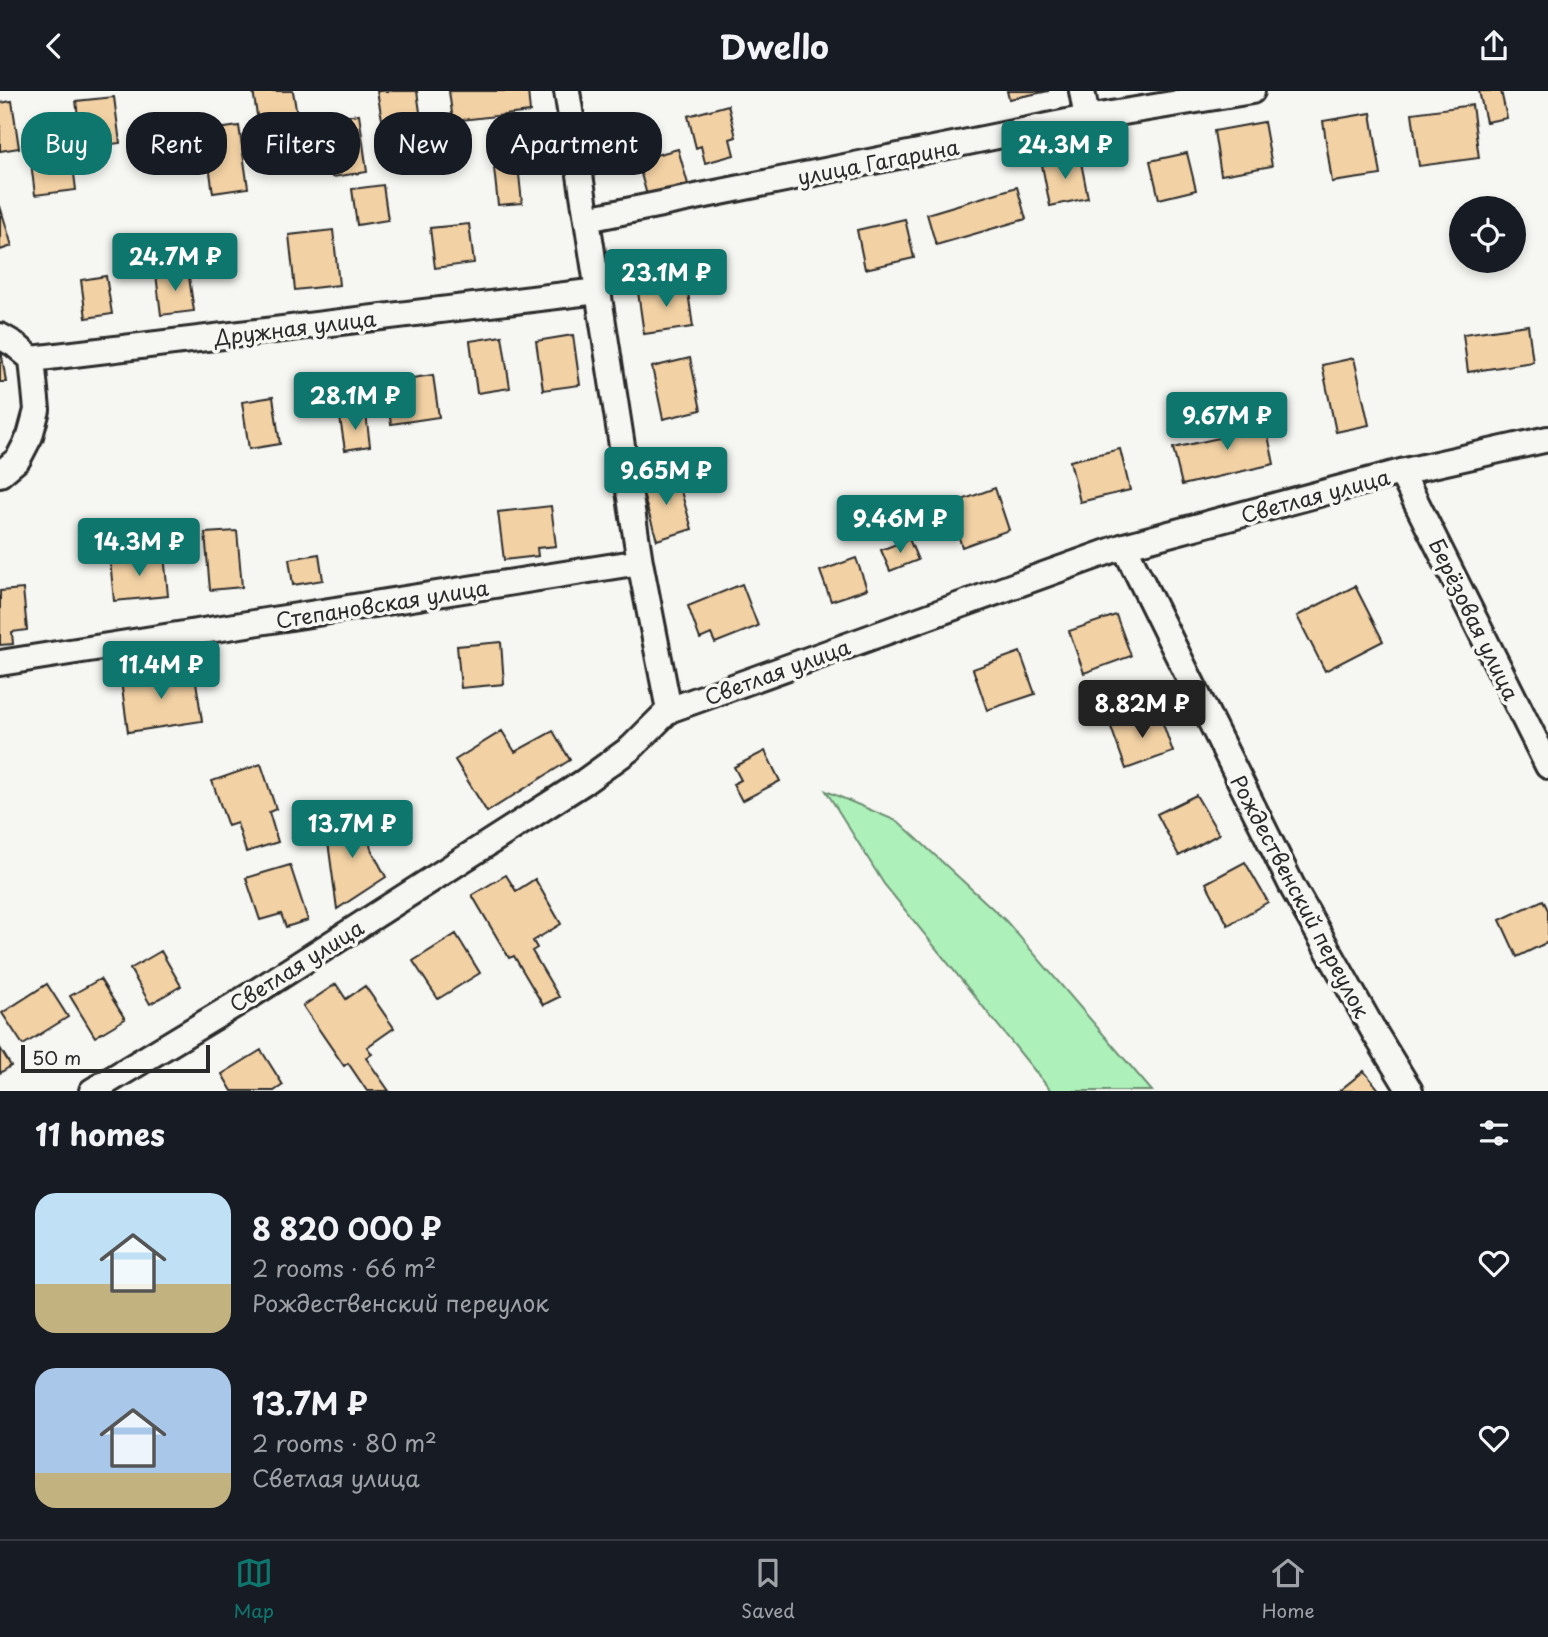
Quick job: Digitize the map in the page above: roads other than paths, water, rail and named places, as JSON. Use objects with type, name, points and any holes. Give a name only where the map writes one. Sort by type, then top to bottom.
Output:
[{"type":"street","points":[[568,91],[640,562],[669,710]]},
{"type":"street","points":[[1082,91],[1087,118]]},
{"type":"street","name":"улица Гагарина","points":[[587,219],[1087,118],[1252,91]]},
{"type":"street","name":"Дружная улица","points":[[32,359],[598,291]]},
{"type":"street","points":[[0,336],[32,359],[37,410],[30,436],[18,459],[0,474]]},
{"type":"street","name":"Светлая улица","points":[[92,1091],[251,995],[584,782],[631,748],[669,710],[1124,546],[1401,472],[1548,439]]},
{"type":"street","name":"Берёзовая улица","points":[[1401,472],[1548,766]]},
{"type":"street","name":"Рождественский переулок","points":[[1124,546],[1293,888],[1410,1091]]},
{"type":"street","name":"Степановская улица","points":[[0,663],[640,562]]}]
